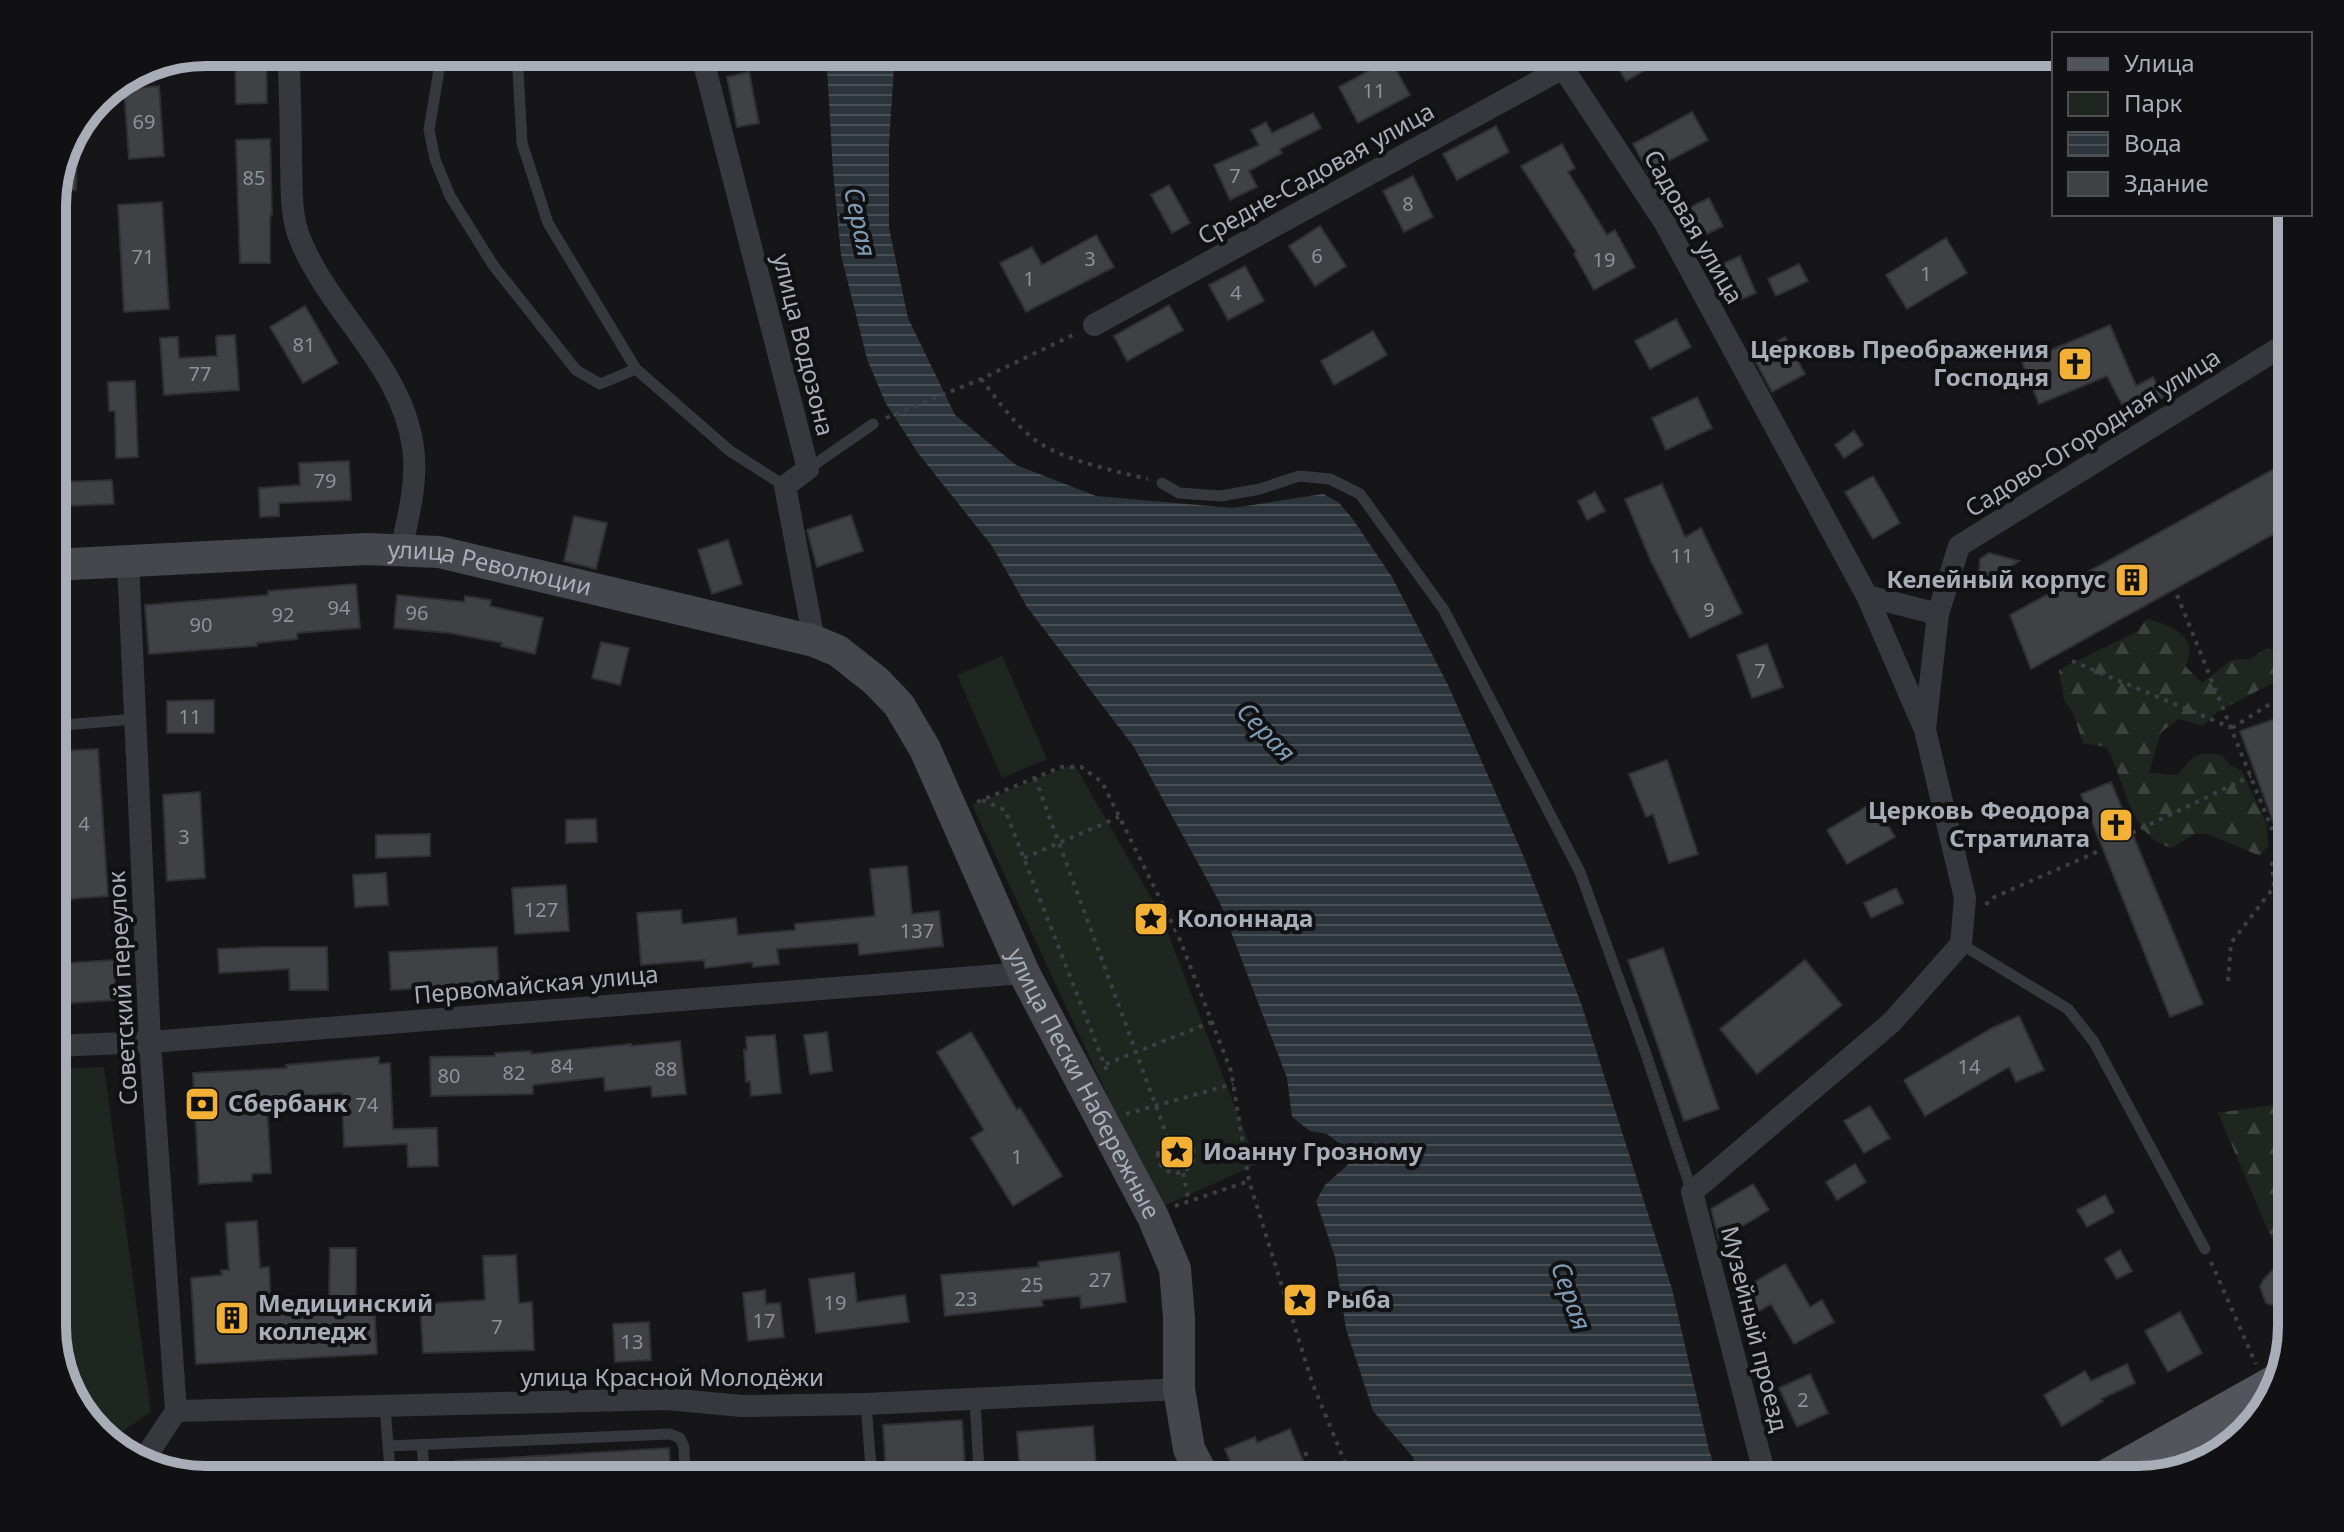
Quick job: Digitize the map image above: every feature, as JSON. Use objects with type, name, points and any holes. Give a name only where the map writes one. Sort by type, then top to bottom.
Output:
[{"type":"main road","name":"улица Революции","points":[[66,564],[366,549],[439,552],[814,641],[838,651],[876,681],[899,705]]},
{"type":"main road","name":"улица Пески Набережные","points":[[899,705],[925,749],[967,806],[1024,973],[1115,1142],[1175,1269],[1179,1389],[1189,1449],[1198,1466]]},
{"type":"main road","points":[[2124,1466],[2267,1376]]},
{"type":"street","points":[[289,66],[292,203],[298,237],[330,297],[385,372],[404,411],[413,448],[413,490],[401,550]]},
{"type":"street","name":"улица Водозона","points":[[705,66],[808,469],[785,486]]},
{"type":"street","name":"Средне-Садовая улица","points":[[1094,325],[1563,68]]},
{"type":"street","name":"Садовая улица","points":[[1563,68],[1665,223],[1867,596],[1925,730],[1965,898],[1961,944]]},
{"type":"street","name":"Садово-Огородная улица","points":[[1925,730],[1938,614],[1959,546],[2278,349]]},
{"type":"street","points":[[785,486],[814,641]]},
{"type":"street","name":"Советский переулок","points":[[128,562],[150,1042],[176,1411]]},
{"type":"street","points":[[1867,596],[1938,614]]},
{"type":"street","points":[[1692,1192],[1892,1022],[1961,944]]},
{"type":"street","name":"Первомайская улица","points":[[66,1045],[150,1042],[1024,973]]},
{"type":"street","name":"Музейный проезд","points":[[1692,1192],[1762,1466]]},
{"type":"street","name":"улица Красной Молодёжи","points":[[176,1411],[667,1399],[742,1406],[866,1404],[1179,1389]]},
{"type":"street","points":[[148,1453],[176,1411]]},
{"type":"lane","points":[[440,66],[429,130],[435,159],[450,196],[493,265],[576,370],[600,384],[636,369]]},
{"type":"lane","points":[[518,70],[522,143],[548,223],[636,369],[730,451],[785,486]]},
{"type":"lane","points":[[808,469],[873,424]]},
{"type":"lane","points":[[1162,483],[1179,493],[1221,496],[1260,489],[1299,476],[1330,479],[1360,494],[1444,610],[1580,872],[1692,1192]]},
{"type":"lane","points":[[66,725],[135,719]]},
{"type":"lane","points":[[1961,944],[2068,1009],[2094,1042],[2205,1249]]},
{"type":"lane","points":[[975,1400],[979,1466]]},
{"type":"lane","points":[[866,1404],[871,1466]]},
{"type":"lane","points":[[385,1406],[390,1466]]},
{"type":"lane","points":[[388,1446],[670,1434],[680,1438],[684,1447],[685,1466]]},
{"type":"lane","points":[[422,1445],[424,1466]]},
{"type":"path","points":[[873,424],[981,379],[1094,325]]},
{"type":"path","points":[[981,379],[1036,441],[1088,465],[1162,483]]},
{"type":"path","points":[[2177,595],[2278,839]]},
{"type":"path","points":[[2072,661],[2232,728]]},
{"type":"path","points":[[2232,728],[2278,699]]},
{"type":"path","points":[[967,806],[1061,767],[1081,767],[1102,782],[1178,935],[1231,1071],[1249,1181],[1312,1382],[1346,1466]]},
{"type":"path","points":[[2132,833],[2251,776]]},
{"type":"path","points":[[1035,778],[1168,1139]]},
{"type":"path","points":[[967,806],[1005,810],[1109,1077]]},
{"type":"path","points":[[1024,858],[1119,817]]},
{"type":"path","points":[[1990,899],[2099,851]]},
{"type":"path","points":[[2228,981],[2231,943],[2274,887],[2272,864],[2278,852]]},
{"type":"path","points":[[1095,1068],[1212,1022]]},
{"type":"path","points":[[1126,1114],[1233,1084]]},
{"type":"path","points":[[1182,1138],[1193,1148],[1193,1162],[1183,1172],[1165,1170],[1159,1162],[1161,1145],[1168,1139],[1182,1138]]},
{"type":"path","points":[[1183,1172],[1189,1202]]},
{"type":"path","points":[[1168,1208],[1249,1181]]},
{"type":"path","points":[[2205,1249],[2267,1376]]},
{"type":"path","points":[[1305,1452],[1311,1466]]},
{"type":"green space","points":[[2146,619],[2178,631],[2187,641],[2189,649],[2186,667],[2202,683],[2231,660],[2250,659],[2267,648],[2278,652],[2278,680],[2217,712],[2203,726],[2179,719],[2161,732],[2149,773],[2178,775],[2196,756],[2222,755],[2230,765],[2242,771],[2267,825],[2268,846],[2260,856],[2208,834],[2194,834],[2172,848],[2157,842],[2137,820],[2106,747],[2083,743],[2073,713],[2064,700],[2059,670],[2138,631]]},
{"type":"green space","points":[[1002,656],[1047,759],[1002,778],[957,675]]},
{"type":"green space","points":[[1074,764],[1160,913],[1257,1164],[1160,1208],[972,805]]},
{"type":"green space","points":[[104,1067],[151,1412],[118,1434],[85,1396],[71,1362],[66,1335],[66,1068]]},
{"type":"green space","points":[[2278,1104],[2278,1253],[2218,1113]]},
{"type":"water","name":"Серая","points":[[827,66],[894,66],[889,143],[889,228],[908,318],[955,415],[1016,465],[1096,496],[1233,508],[1323,494],[1338,502],[1352,518],[1392,577],[1448,685],[1523,855],[1581,1003],[1672,1289],[1714,1466],[1415,1466],[1413,1457],[1373,1411],[1346,1329],[1335,1257],[1316,1201],[1325,1185],[1352,1161],[1349,1151],[1327,1134],[1310,1131],[1292,1117],[1287,1078],[1220,903],[1134,747],[1027,607],[992,546],[918,453],[885,402],[867,359],[841,255]]},
{"type":"building","points":[[235,66],[266,66],[267,103],[236,104]]},
{"type":"building","points":[[1377,66],[1394,66],[1410,95],[1358,123],[1339,87]]},
{"type":"building","points":[[1617,66],[1652,66],[1626,81]]},
{"type":"building","points":[[749,72],[759,123],[737,127],[727,77]]},
{"type":"building","points":[[159,86],[164,156],[129,159],[124,93],[131,88]]},
{"type":"building","points":[[1692,112],[1708,140],[1648,172],[1633,144]]},
{"type":"building","points":[[1313,113],[1321,128],[1280,149],[1282,153],[1249,171],[1257,187],[1230,200],[1214,165],[1259,145],[1251,130],[1266,122],[1272,133]]},
{"type":"building","points":[[1496,126],[1509,152],[1457,180],[1443,154]]},
{"type":"building","points":[[270,139],[270,263],[240,263],[236,140]]},
{"type":"building","points":[[1562,144],[1575,168],[1568,172],[1607,235],[1615,230],[1635,267],[1594,290],[1574,254],[1576,252],[1521,166]]},
{"type":"building","points":[[77,153],[76,190],[67,190]]},
{"type":"building","points":[[1413,176],[1433,217],[1404,232],[1383,191]]},
{"type":"building","points":[[1169,185],[1190,223],[1172,233],[1151,195]]},
{"type":"building","points":[[1709,198],[1723,226],[1691,242],[1676,214]]},
{"type":"building","points":[[162,202],[169,309],[124,312],[118,205]]},
{"type":"building","points":[[1320,226],[1346,266],[1315,286],[1289,246]]},
{"type":"building","points":[[1096,235],[1114,267],[1026,312],[1000,263],[1032,247],[1042,265]]},
{"type":"building","points":[[1946,238],[1967,273],[1907,309],[1886,275]]},
{"type":"building","points":[[1740,256],[1756,293],[1726,306],[1707,271]]},
{"type":"building","points":[[1799,264],[1808,281],[1776,296],[1768,279]]},
{"type":"building","points":[[1245,266],[1264,301],[1228,320],[1209,285]]},
{"type":"building","points":[[1169,305],[1183,330],[1127,361],[1114,336]]},
{"type":"building","points":[[305,306],[338,363],[303,383],[270,327]]},
{"type":"building","points":[[1676,319],[1691,347],[1650,369],[1635,341]]},
{"type":"building","name":"Церковь Преображения Господня","points":[[2110,325],[2136,386],[2153,377],[2164,397],[2128,416],[2107,376],[2039,404],[2022,362]]},
{"type":"building","points":[[1373,331],[1387,355],[1334,385],[1321,361]]},
{"type":"building","points":[[235,335],[239,390],[164,395],[160,338],[178,337],[179,358],[217,356],[216,336]]},
{"type":"building","points":[[1785,337],[1805,374],[1772,392],[1752,355]]},
{"type":"building","points":[[135,381],[138,457],[116,458],[115,411],[109,411],[108,382]]},
{"type":"building","points":[[1697,397],[1712,428],[1666,450],[1652,418]]},
{"type":"building","points":[[1854,431],[1863,445],[1844,458],[1835,445]]},
{"type":"building","points":[[349,461],[351,500],[279,503],[279,516],[260,517],[259,488],[300,485],[299,463]]},
{"type":"building","name":"Келейный корпус","points":[[2278,467],[2278,532],[2031,669],[2010,615]]},
{"type":"building","points":[[1873,476],[1900,523],[1873,539],[1845,492]]},
{"type":"building","points":[[112,480],[114,504],[66,506],[66,482]]},
{"type":"building","points":[[1662,484],[1685,537],[1701,528],[1742,613],[1690,638],[1650,559],[1625,499]]},
{"type":"building","points":[[1595,492],[1605,511],[1587,520],[1578,501]]},
{"type":"building","points":[[851,515],[863,551],[817,567],[807,530]]},
{"type":"building","points":[[574,516],[607,523],[596,569],[564,561]]},
{"type":"building","points":[[728,540],[742,584],[712,594],[698,550]]},
{"type":"building","points":[[1989,553],[2019,561],[2007,569],[2004,583],[1988,581],[1979,573],[1980,559]]},
{"type":"building","points":[[356,584],[360,628],[297,633],[297,639],[257,643],[257,646],[149,654],[145,605]]},
{"type":"building","points":[[397,595],[464,602],[465,596],[491,600],[490,606],[543,618],[535,654],[501,646],[502,643],[450,633],[394,628]]},
{"type":"building","points":[[601,642],[629,648],[620,685],[592,678]]},
{"type":"building","points":[[1767,644],[1783,687],[1752,698],[1737,655]]},
{"type":"building","points":[[214,700],[214,733],[167,733],[167,701]]},
{"type":"building","points":[[2278,718],[2278,829],[2276,830],[2240,731]]},
{"type":"building","points":[[98,749],[108,896],[70,899],[66,751]]},
{"type":"building","points":[[1667,760],[1698,854],[1669,863],[1653,814],[1646,817],[1629,774]]},
{"type":"building","points":[[2111,782],[2203,1004],[2170,1017],[2081,794]]},
{"type":"building","points":[[200,792],[205,878],[167,881],[163,795]]},
{"type":"building","points":[[1874,802],[1895,837],[1847,864],[1827,830]]},
{"type":"building","points":[[596,819],[597,842],[566,843],[566,820]]},
{"type":"building","points":[[430,834],[430,856],[376,858],[376,835]]},
{"type":"building","points":[[907,866],[912,914],[939,911],[943,946],[859,955],[858,943],[777,949],[779,964],[753,967],[752,962],[705,968],[704,960],[641,965],[637,913],[681,910],[682,924],[736,918],[738,935],[795,930],[795,924],[875,916],[870,869]]},
{"type":"building","points":[[386,873],[388,905],[355,907],[353,875]]},
{"type":"building","points":[[566,885],[569,931],[515,934],[512,888]]},
{"type":"building","points":[[1896,888],[1903,903],[1871,918],[1864,903]]},
{"type":"building","points":[[327,947],[328,990],[290,990],[289,969],[219,973],[218,949]]},
{"type":"building","points":[[497,947],[499,984],[391,990],[389,952]]},
{"type":"building","points":[[1663,948],[1719,1109],[1684,1121],[1628,960]]},
{"type":"building","points":[[114,960],[116,1000],[66,1003],[66,963]]},
{"type":"building","points":[[1805,960],[1842,1005],[1757,1074],[1720,1029]]},
{"type":"building","points":[[2019,1016],[2044,1070],[2016,1082],[2009,1067],[1925,1116],[1904,1080],[1992,1028]]},
{"type":"building","points":[[827,1032],[832,1071],[810,1074],[804,1035]]},
{"type":"building","points":[[971,1032],[1017,1110],[1020,1108],[1062,1176],[1013,1206],[971,1138],[984,1130],[937,1052]]},
{"type":"building","points":[[775,1035],[781,1093],[751,1096],[750,1081],[746,1082],[746,1037]]},
{"type":"building","points":[[680,1041],[686,1094],[652,1097],[651,1086],[605,1091],[604,1077],[533,1085],[533,1094],[431,1096],[430,1057],[495,1056],[495,1053],[531,1051],[531,1054]]},
{"type":"building","points":[[379,1057],[379,1064],[390,1063],[393,1129],[437,1128],[438,1166],[408,1167],[407,1144],[344,1147],[342,1093],[274,1098],[274,1105],[267,1106],[271,1173],[252,1174],[252,1181],[199,1184],[193,1073],[287,1068],[286,1065]]},
{"type":"building","points":[[1870,1106],[1890,1138],[1864,1153],[1844,1121]]},
{"type":"building","points":[[1855,1164],[1866,1182],[1837,1200],[1826,1182]]},
{"type":"building","points":[[1753,1184],[1769,1210],[1719,1240],[1711,1209]]},
{"type":"building","points":[[2105,1195],[2114,1212],[2087,1227],[2077,1210]]},
{"type":"building","points":[[257,1221],[260,1268],[269,1267],[271,1307],[329,1304],[330,1248],[356,1248],[356,1303],[374,1302],[377,1354],[196,1364],[191,1278],[222,1275],[221,1270],[229,1270],[226,1223]]},
{"type":"building","points":[[2120,1250],[2132,1271],[2117,1279],[2105,1259]]},
{"type":"building","points":[[1119,1252],[1126,1302],[1081,1308],[1080,1296],[1042,1300],[1043,1306],[945,1316],[941,1275],[1039,1267],[1038,1262]]},
{"type":"building","points":[[516,1255],[519,1303],[532,1302],[534,1350],[423,1353],[420,1304],[485,1300],[483,1256]]},
{"type":"building","points":[[1785,1264],[1810,1307],[1822,1300],[1834,1322],[1794,1344],[1771,1304],[1748,1318],[1734,1294]]},
{"type":"building","points":[[2278,1264],[2278,1307],[2266,1303],[2260,1287]]},
{"type":"building","points":[[854,1273],[857,1302],[905,1295],[909,1322],[816,1333],[809,1279]]},
{"type":"building","points":[[765,1290],[766,1304],[780,1303],[784,1337],[748,1341],[743,1293]]},
{"type":"building","points":[[2180,1312],[2202,1353],[2168,1372],[2145,1331]]},
{"type":"building","points":[[649,1322],[651,1360],[615,1362],[613,1324]]},
{"type":"building","points":[[2127,1364],[2135,1383],[2101,1399],[2103,1401],[2062,1426],[2044,1395],[2085,1371],[2091,1381]]},
{"type":"building","points":[[1810,1374],[1828,1413],[1797,1427],[1779,1388]]},
{"type":"building","points":[[962,1420],[965,1466],[886,1466],[883,1425]]},
{"type":"building","points":[[1093,1426],[1096,1466],[1019,1466],[1017,1432]]},
{"type":"building","points":[[1290,1429],[1305,1466],[1232,1466],[1225,1449],[1255,1437],[1257,1443]]},
{"type":"building","points":[[669,1448],[670,1466],[456,1466],[455,1461]]},
{"type":"place","name":"Церковь Преображения Господня","points":[[2075,364]]},
{"type":"place","name":"Келейный корпус","points":[[2132,580]]},
{"type":"place","name":"Церковь Феодора Стратилата","points":[[2116,825]]},
{"type":"place","name":"Колоннада","points":[[1151,919]]},
{"type":"place","name":"Сбербанк","points":[[202,1104]]},
{"type":"place","name":"Иоанну Грозному","points":[[1177,1152]]},
{"type":"place","name":"Рыба","points":[[1300,1300]]},
{"type":"place","name":"Медицинский колледж","points":[[232,1318]]}]
